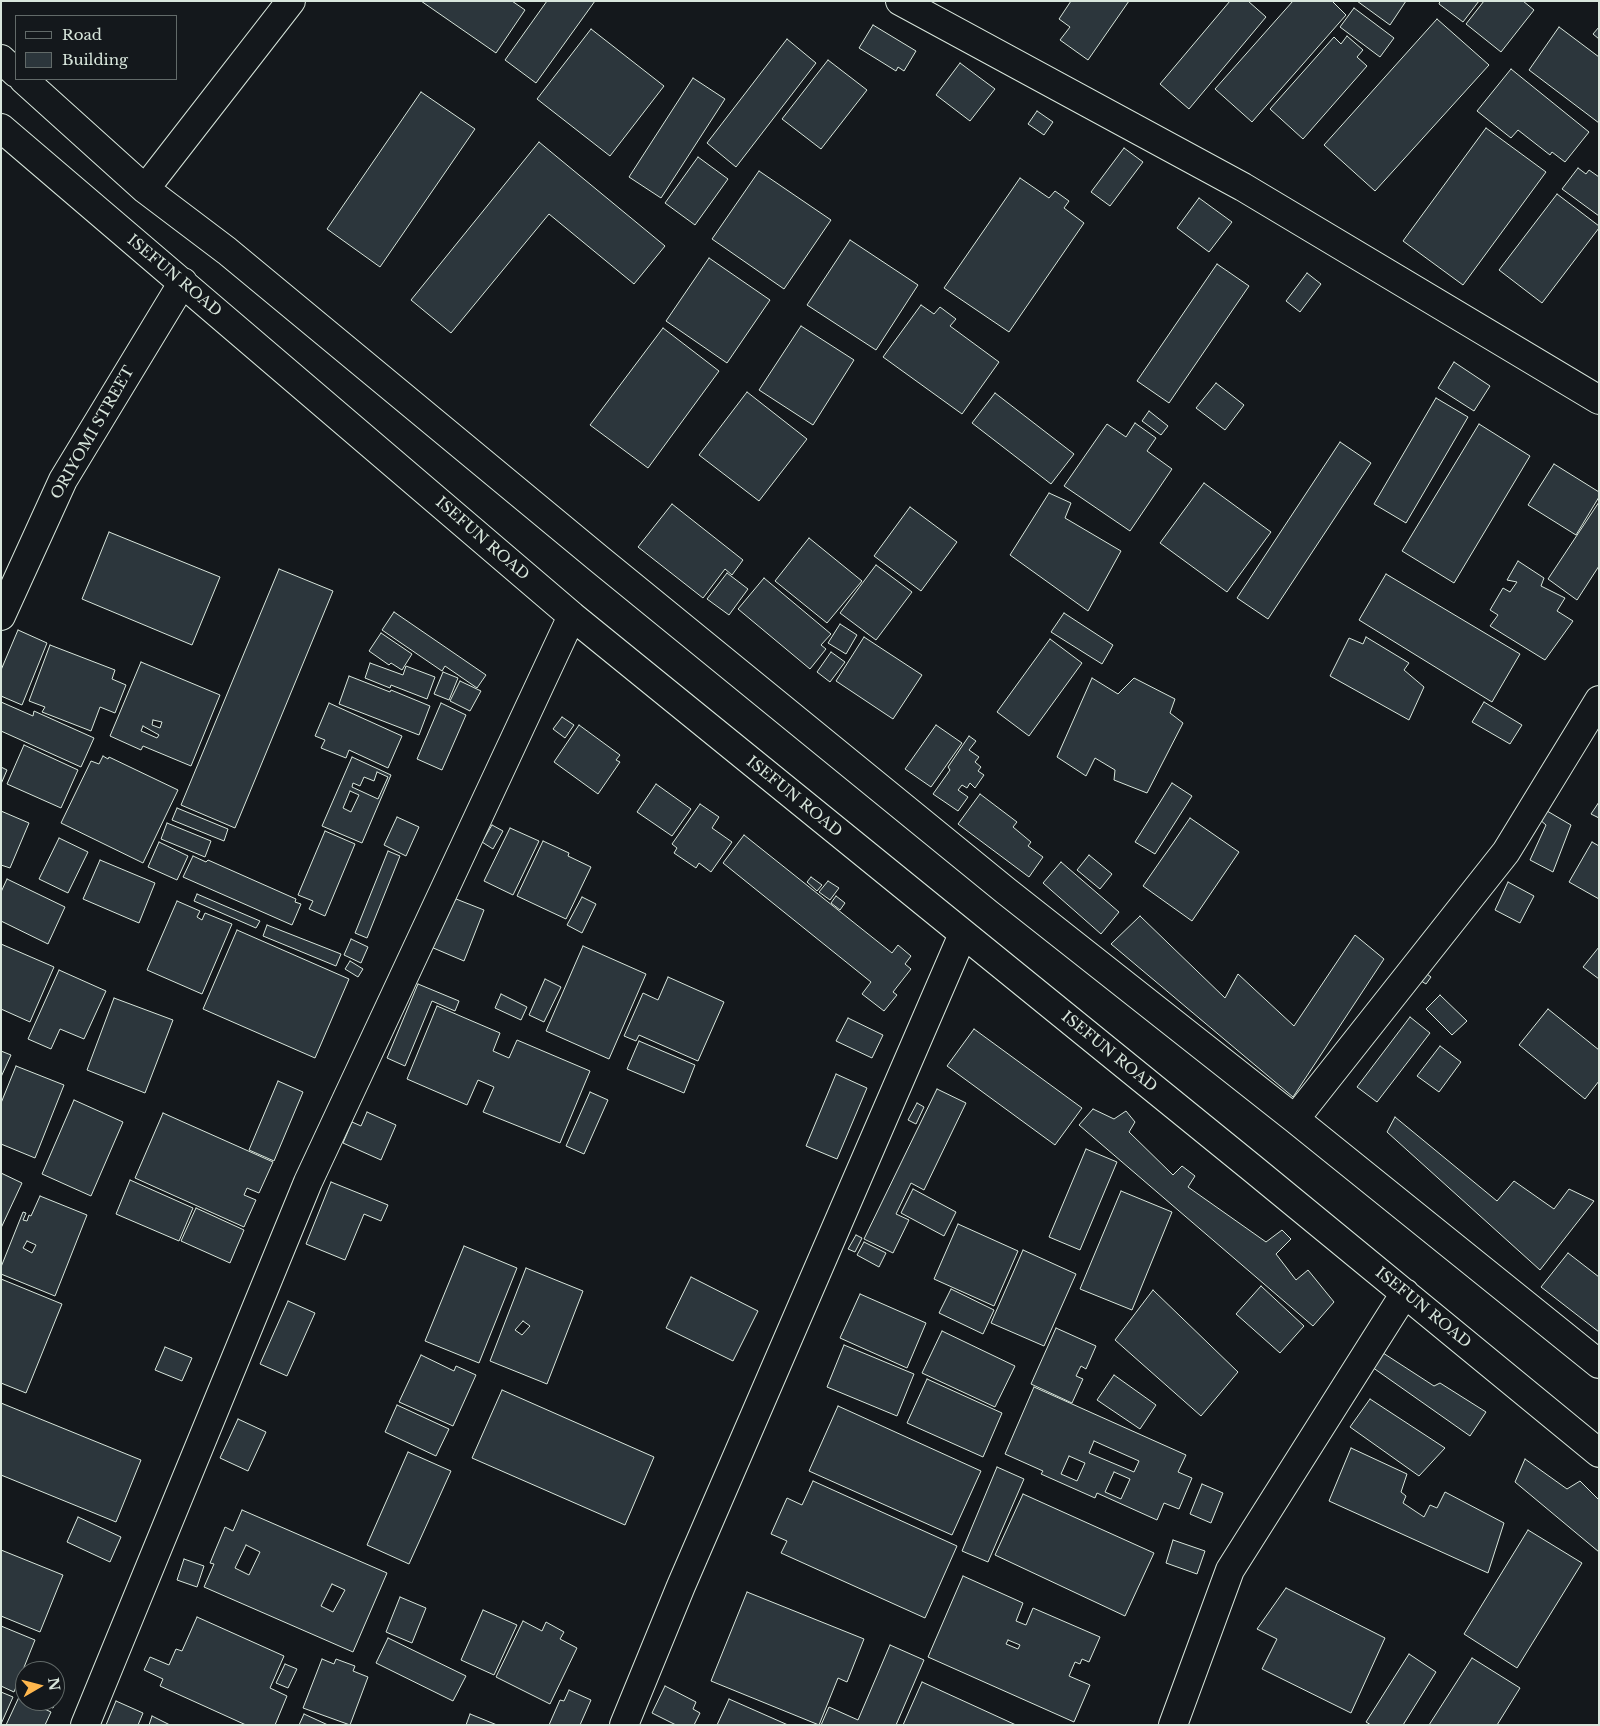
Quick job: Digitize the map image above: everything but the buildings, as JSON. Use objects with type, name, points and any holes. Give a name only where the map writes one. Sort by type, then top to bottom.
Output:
[{"type":"street","points":[[145,189],[291,1]]},
{"type":"street","points":[[900,1],[1243,187],[1599,400]]},
{"type":"street","points":[[1,59],[15,71]]},
{"type":"street","points":[[24,80],[145,189],[227,251],[1006,891],[1296,1119],[1599,1364]]},
{"type":"street","name":"ISEFUN ROAD","points":[[1,128],[572,616],[1599,1452]]},
{"type":"street","name":"ORIYOMI STREET","points":[[1,616],[63,480],[183,282]]},
{"type":"street","points":[[85,1725],[308,1182],[572,616]]},
{"type":"street","points":[[1296,1119],[1506,852],[1599,700]]},
{"type":"street","points":[[624,1725],[685,1577],[963,934]]},
{"type":"street","points":[[1173,1725],[1230,1570],[1405,1293]]}]
